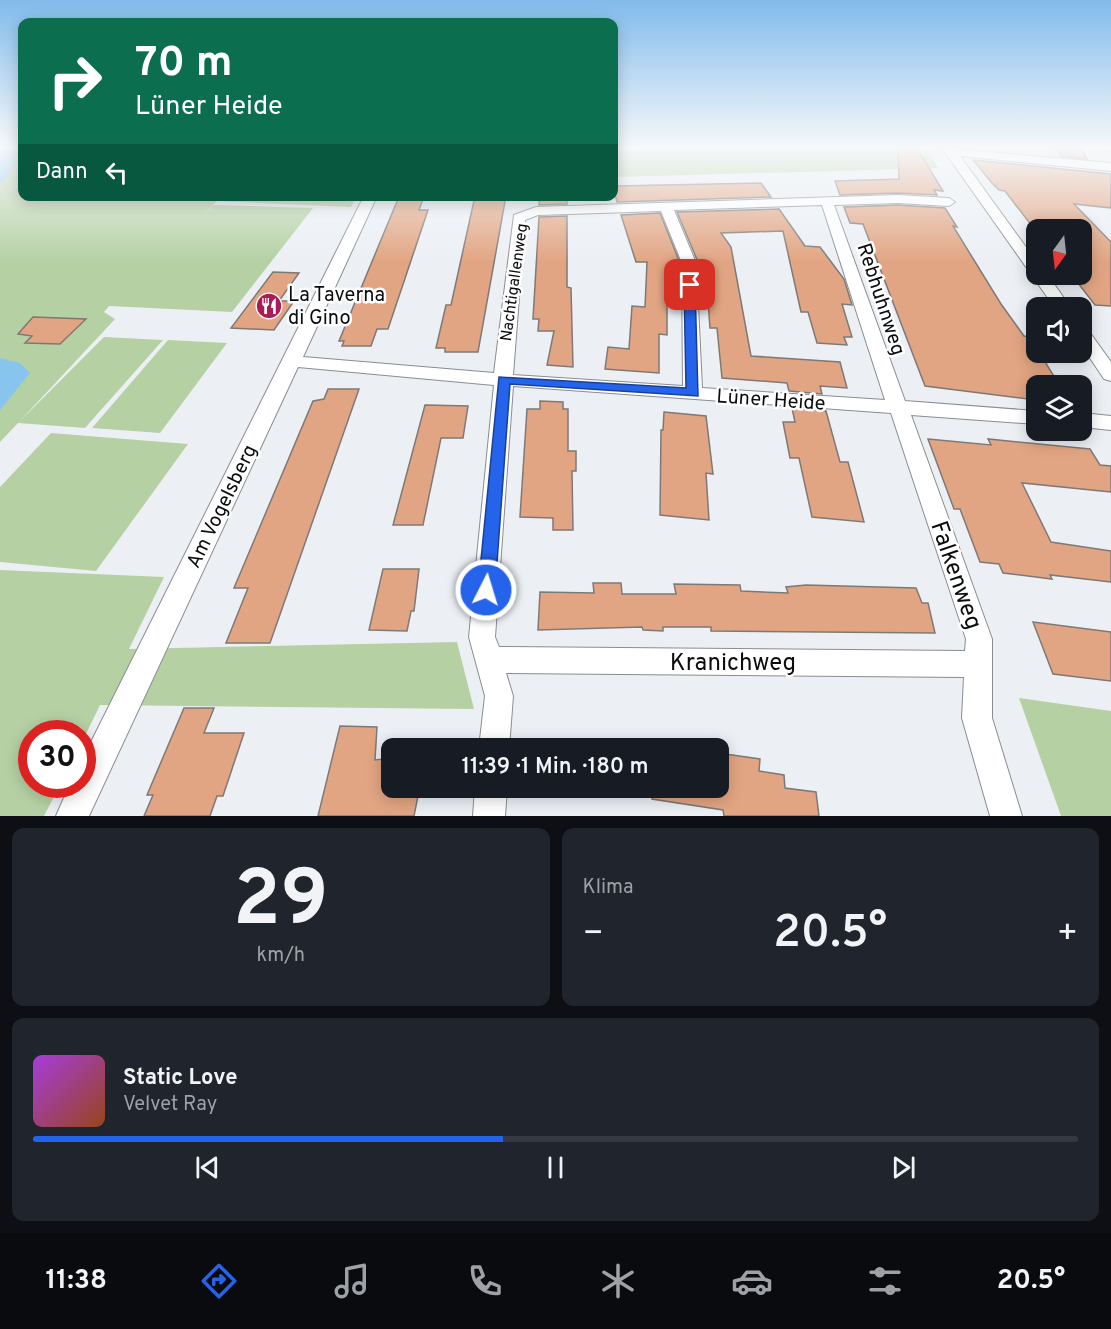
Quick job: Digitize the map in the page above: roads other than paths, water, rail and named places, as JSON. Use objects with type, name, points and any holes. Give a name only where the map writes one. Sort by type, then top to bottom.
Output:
[{"type":"street","points":[[976,186],[1026,256]]},
{"type":"street","name":"Nachtigallenweg","points":[[504,380],[503,360],[522,216],[536,211],[898,199],[949,202]]},
{"type":"street","name":"Am Vogelsberg","points":[[72,816],[368,201]]},
{"type":"street","name":"Rebhuhnweg","points":[[827,202],[898,408]]},
{"type":"street","points":[[666,207],[689,263],[693,393]]},
{"type":"street","points":[[1092,348],[1111,375]]},
{"type":"street","name":"Lüner Heide","points":[[291,361],[504,380],[1026,416]]},
{"type":"street","points":[[495,738],[499,696],[482,637],[504,404],[504,380]]},
{"type":"street","name":"Falkenweg","points":[[898,408],[979,639],[977,718],[1006,816]]},
{"type":"street","points":[[1092,421],[1111,423]]},
{"type":"street","name":"Kranichweg","points":[[489,660],[977,664]]},
{"type":"street","points":[[489,816],[490,798]]},
{"type":"water","points":[[0,358],[20,363],[30,373],[0,410]]},
{"type":"place","name":"La Taverna di Gino","points":[[269,306]]}]
